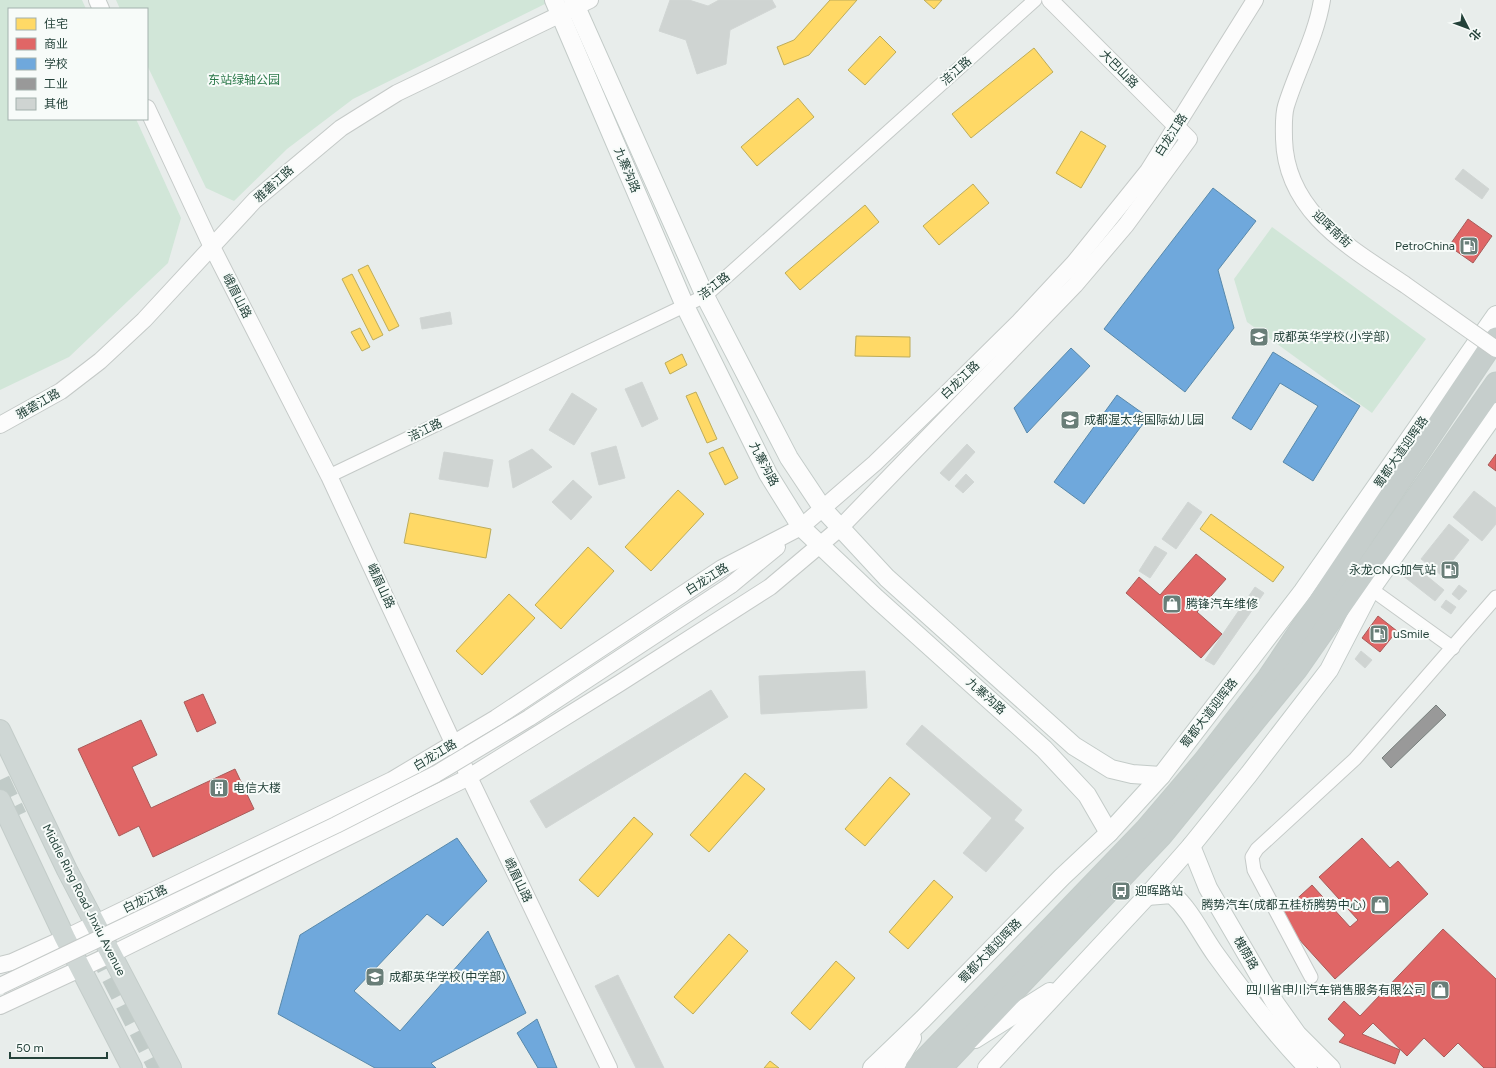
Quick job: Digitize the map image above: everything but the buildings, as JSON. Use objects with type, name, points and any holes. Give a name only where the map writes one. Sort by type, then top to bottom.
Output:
[{"type":"highway","name":"蜀都大道迎晖路","points":[[916,1068],[1146,830],[1204,761],[1268,678],[1496,338]]},
{"type":"highway","points":[[941,1068],[1162,835],[1297,669],[1496,383]]},
{"type":"main road","name":"九寨沟路","points":[[571,4],[705,296],[790,458],[823,509],[887,578],[1074,746],[1111,769],[1132,774],[1160,776]]},
{"type":"main road","name":"九寨沟路","points":[[571,4],[685,306],[768,474],[801,527],[820,546],[1044,749],[1087,795],[1109,833]]},
{"type":"main road","name":"蜀都大道迎晖路","points":[[872,1068],[923,1019],[1062,877],[1109,833],[1160,776],[1303,591],[1496,315]]},
{"type":"main road","points":[[987,1068],[1069,981],[1191,846],[1329,670],[1372,589],[1496,412]]},
{"type":"main road","name":"Middle Ring Road Jnxiu Avenue","points":[[0,730],[67,870],[171,1068]]},
{"type":"main road","points":[[0,800],[65,938],[132,1068]]},
{"type":"main road","name":"槐荫路","points":[[1191,846],[1208,888],[1275,1003],[1297,1034],[1331,1068]]},
{"type":"main road","name":"槐荫路","points":[[1147,896],[1172,894],[1185,906],[1213,950],[1245,995],[1285,1045],[1308,1068]]},
{"type":"main road","points":[[962,1046],[1069,981]]},
{"type":"main road","points":[[894,1068],[923,1019]]},
{"type":"street","name":"涪江路","points":[[329,476],[705,296],[1035,0]]},
{"type":"street","name":"大巴山路","points":[[1050,0],[1189,139]]},
{"type":"street","name":"白龙江路","points":[[4,965],[95,924],[392,780],[496,718],[722,568],[801,527],[823,509],[946,394],[1019,322],[1057,281],[1143,177],[1177,127],[1255,0]]},
{"type":"street","name":"迎晖南街","points":[[1322,0],[1311,38],[1285,108],[1284,158],[1295,186],[1304,202],[1318,219],[1347,245],[1496,349]]},
{"type":"street","name":"雅砻江路","points":[[0,425],[61,391],[100,361],[144,320],[255,200],[341,128],[396,93],[571,4]]},
{"type":"street","name":"峨眉山路","points":[[148,110],[212,246],[329,476],[453,744],[609,1068]]},
{"type":"street","name":"白龙江路","points":[[0,1006],[112,954],[469,777],[627,679],[770,587],[840,528],[1075,285],[1126,225],[1189,139]]},
{"type":"street","points":[[0,986],[328,829],[436,774],[529,718],[731,585],[801,527]]},
{"type":"street","points":[[1372,589],[1453,648]]},
{"type":"street","points":[[1311,977],[1262,887],[1254,870],[1252,857],[1257,849],[1355,759],[1496,597]]},
{"type":"green space","points":[[0,0],[82,0],[86,8],[8,8],[8,120],[136,120],[181,218],[168,263],[69,357],[0,390]]},
{"type":"green space","name":"东站绿轴公园","points":[[116,0],[553,0],[353,99],[287,149],[234,201],[206,188],[148,67],[148,8],[120,8]]},
{"type":"green space","points":[[1272,227],[1426,339],[1372,413],[1247,322],[1234,279]]},
{"type":"tunnel","points":[[0,780],[17,816]]},
{"type":"tunnel","points":[[84,924],[158,1068]]},
{"type":"place","name":"PetroChina","points":[[1469,246]]},
{"type":"place","name":"成都英华学校(小学部)","points":[[1259,337]]},
{"type":"place","name":"成都渥太华国际幼儿园","points":[[1070,420]]},
{"type":"place","name":"永龙CNG加气站","points":[[1450,570]]},
{"type":"place","name":"腾锋汽车维修","points":[[1172,604]]},
{"type":"place","name":"uSmile","points":[[1379,634]]},
{"type":"place","name":"电信大楼","points":[[219,788]]},
{"type":"place","name":"迎晖路站","points":[[1121,891]]},
{"type":"place","name":"腾势汽车(成都五桂桥腾势中心)","points":[[1380,905]]},
{"type":"place","name":"成都英华学校(中学部)","points":[[375,977]]},
{"type":"place","name":"四川省申川汽车销售服务有限公司","points":[[1440,990]]}]
